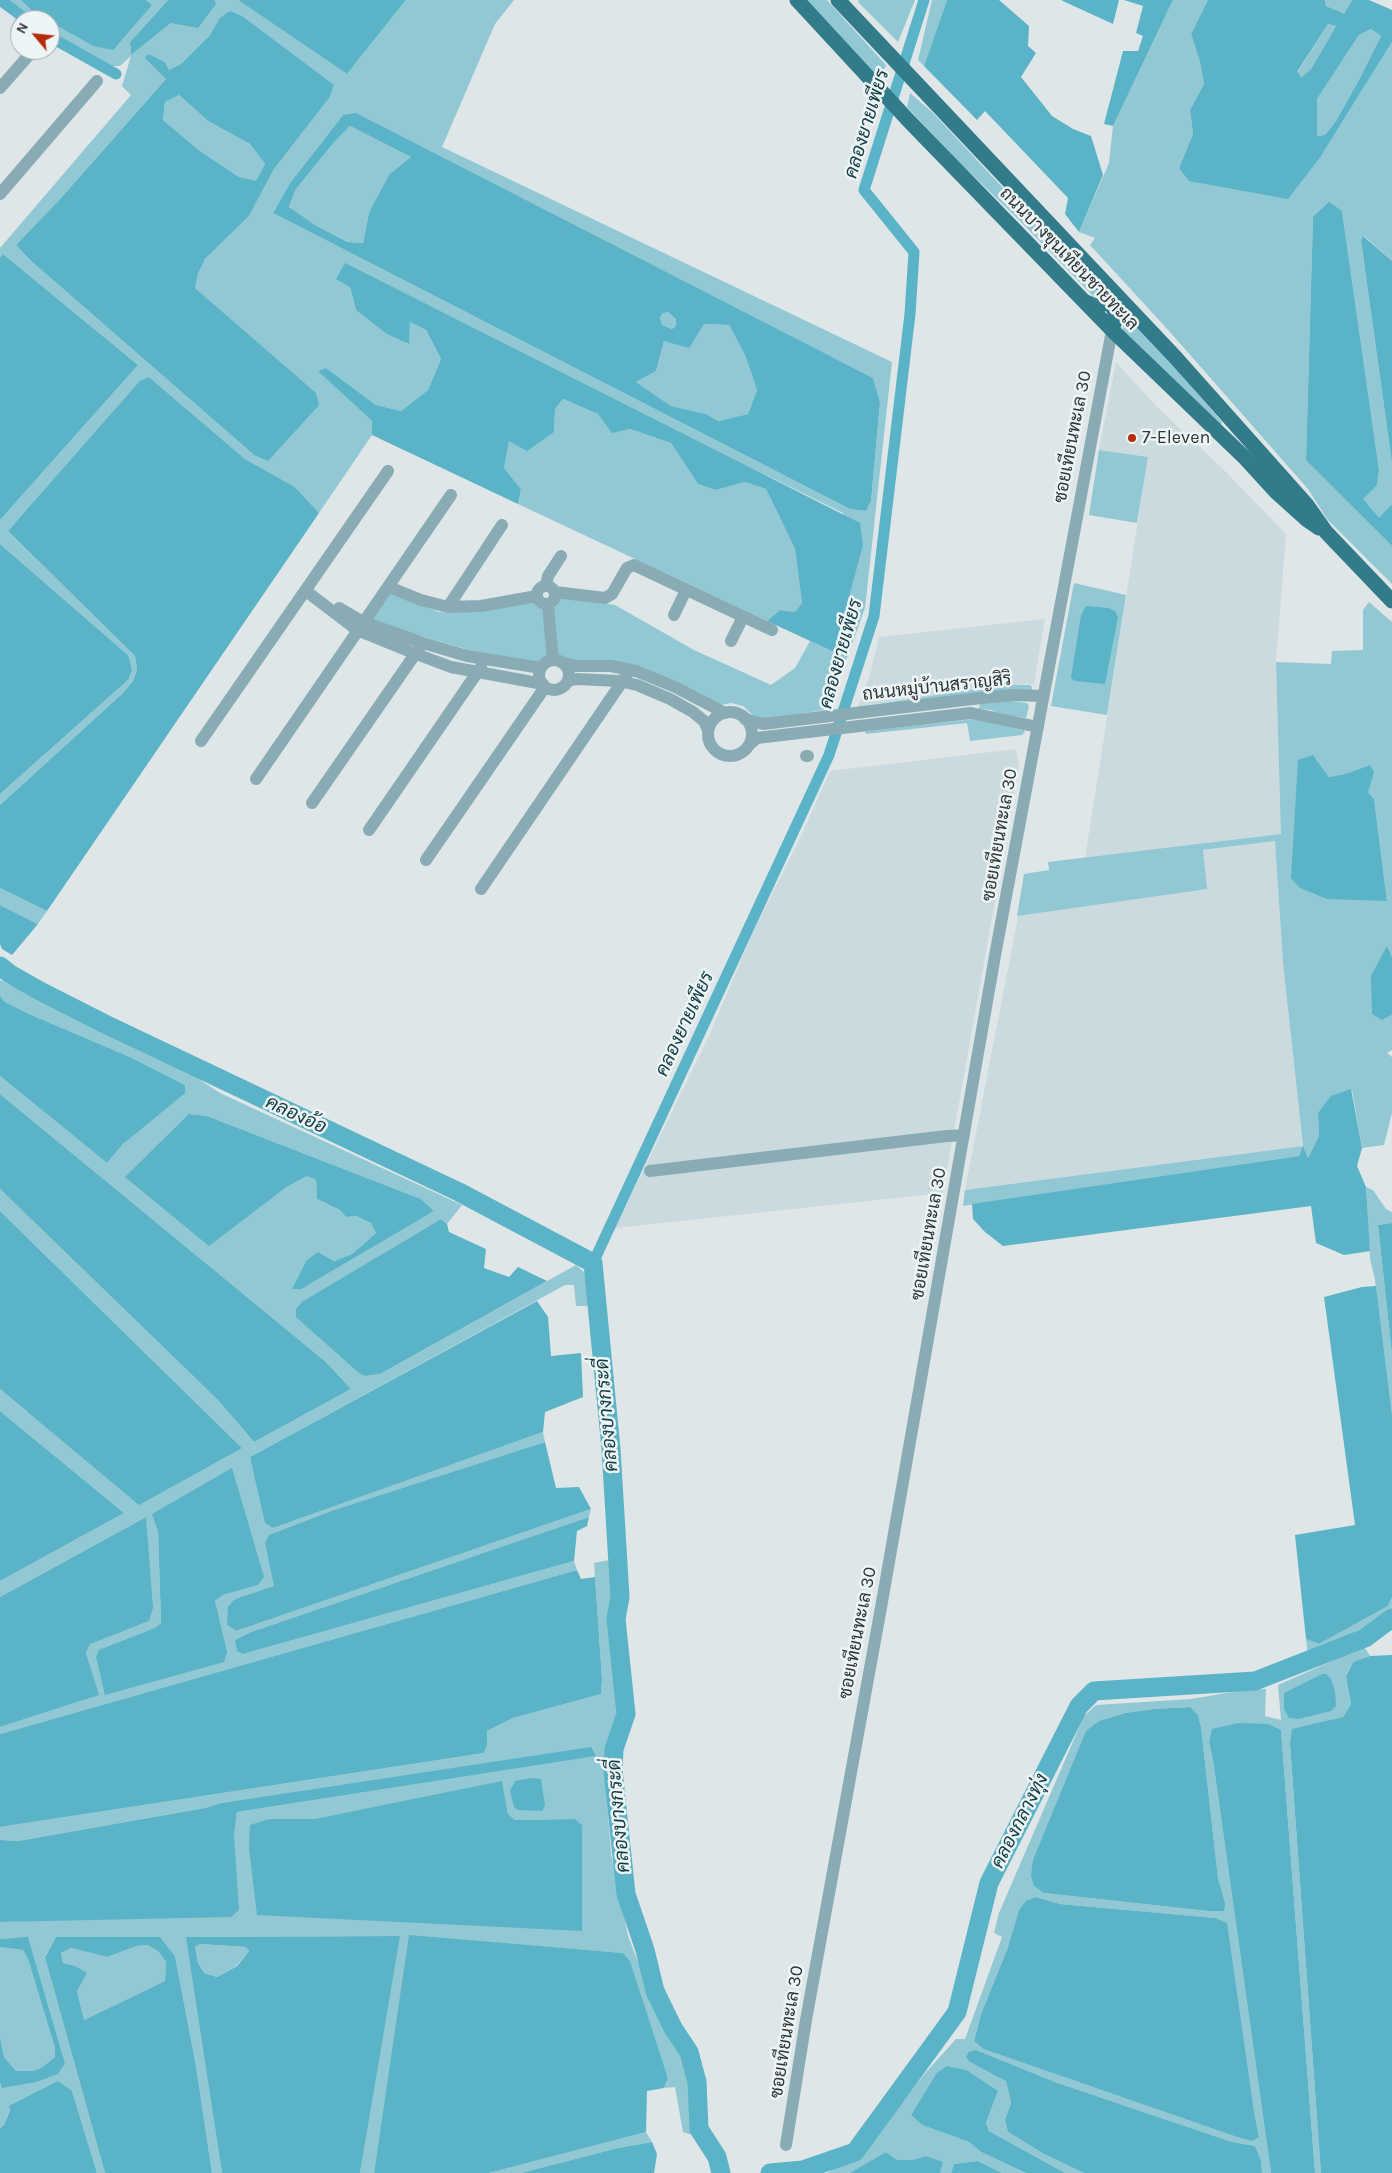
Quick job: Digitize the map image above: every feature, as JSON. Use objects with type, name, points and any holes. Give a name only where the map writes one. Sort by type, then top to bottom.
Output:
[{"type":"main road","name":"ถนนบางขุนเทียนชายทะเล","points":[[797,0],[908,120],[1112,330],[1244,457],[1276,492],[1306,519],[1326,532]]},
{"type":"main road","name":"ถนนบางขุนเทียนชายทะเล","points":[[838,0],[1176,358],[1307,505],[1326,532],[1392,601]]},
{"type":"main road","points":[[1098,275],[1115,312],[1112,330]]},
{"type":"main road","points":[[1084,301],[1096,306],[1104,304],[1108,299]]},
{"type":"street","points":[[0,88],[25,60]]},
{"type":"street","points":[[0,194],[97,81]]},
{"type":"street","name":"ซอยเทียนทะเล 30","points":[[786,2145],[806,2020],[964,1135],[1112,330]]},
{"type":"street","points":[[201,740],[388,471]]},
{"type":"street","points":[[256,778],[451,495]]},
{"type":"street","points":[[448,607],[502,525]]},
{"type":"street","points":[[561,556],[548,576],[551,589],[554,601],[548,604],[539,602],[538,590],[551,589],[605,598],[612,594],[627,568],[634,566],[772,630]]},
{"type":"street","points":[[389,587],[421,600],[448,607],[481,606],[537,596]]},
{"type":"street","points":[[674,615],[686,590]]},
{"type":"street","points":[[306,591],[360,626],[420,649],[452,667],[544,685],[556,690],[568,681],[577,679],[623,682],[637,685],[670,699],[693,712],[704,721],[708,730],[710,745],[720,754],[733,756],[740,754],[750,744],[751,730],[745,719],[737,714],[725,713],[657,679],[630,670],[611,666],[577,666],[558,662],[546,662],[541,668],[539,675],[544,685]]},
{"type":"street","points":[[548,604],[558,662],[569,671],[568,681]]},
{"type":"street","points":[[731,641],[743,617]]},
{"type":"street","points":[[420,649],[531,668],[541,668]]},
{"type":"street","points":[[312,803],[420,649]]},
{"type":"street","points":[[369,830],[487,659]]},
{"type":"street","points":[[481,890],[630,670]]},
{"type":"street","points":[[426,860],[544,685]]},
{"type":"street","name":"ถนนหมู่บ้านสราญสิริ","points":[[745,719],[763,724],[976,698],[1014,695],[1044,696]]},
{"type":"street","points":[[976,698],[973,704],[974,710],[980,714]]},
{"type":"street","points":[[902,707],[903,721]]},
{"type":"street","name":"ถนนหมู่บ้านสราญสิริ","points":[[750,744],[757,738],[971,712],[1038,727]]},
{"type":"street","points":[[708,730],[716,717],[725,713]]},
{"type":"street","points":[[650,1171],[964,1135]]},
{"type":"shaded area","points":[[7,0],[21,0],[31,10],[20,10]]},
{"type":"shaded area","points":[[21,0],[146,0],[152,5],[113,50],[93,46],[60,28],[60,10],[31,10]]},
{"type":"shaded area","points":[[146,0],[168,0],[130,42],[131,55],[171,23],[216,4],[215,0],[238,0],[347,74],[406,0],[514,0],[495,24],[442,147],[892,362],[865,608],[847,658],[824,710],[758,720],[743,706],[731,703],[715,706],[693,690],[569,662],[559,656],[548,657],[538,663],[489,656],[374,622],[372,617],[388,591],[439,612],[454,613],[532,601],[537,607],[553,610],[561,597],[615,605],[694,650],[771,685],[795,668],[810,641],[834,652],[843,513],[772,478],[350,287],[356,310],[408,344],[410,322],[426,330],[441,359],[428,390],[401,411],[376,405],[326,368],[319,371],[372,421],[372,435],[319,513],[295,487],[245,459],[149,377],[8,531],[135,656],[137,670],[133,681],[123,693],[0,805],[0,794],[128,680],[128,655],[0,544],[0,520],[138,365],[3,254],[0,257],[0,248],[131,95],[122,86],[131,56],[120,66],[111,66],[60,38],[60,28],[93,46],[152,5]],"holes":[[[220,19],[334,85],[330,97],[274,169],[249,216],[205,259],[198,274],[195,288],[316,394],[254,455],[30,260],[16,245],[61,198],[166,79],[147,54],[165,62],[169,70],[181,64],[210,35]],[[343,115],[510,193],[873,378],[880,402],[871,501],[866,511],[850,509],[273,213],[290,183]]]},
{"type":"shaded area","points":[[168,0],[215,0],[216,4],[198,28],[171,23],[131,55],[130,42]]},
{"type":"shaded area","points":[[238,0],[406,0],[347,74]]},
{"type":"shaded area","points":[[803,0],[827,0],[886,65],[880,79]]},
{"type":"shaded area","points":[[859,0],[915,0],[898,42],[858,2]]},
{"type":"shaded area","points":[[932,0],[947,0],[924,66],[918,60]]},
{"type":"shaded area","points":[[947,0],[999,0],[1029,26],[1028,46],[1036,53],[1021,77],[1052,116],[1073,129],[1091,136],[1103,175],[1079,232],[1065,214],[1068,198],[985,111],[977,120],[924,66]]},
{"type":"shaded area","points":[[1061,0],[1119,0],[1113,24]]},
{"type":"shaded area","points":[[1124,0],[1173,0],[1113,126],[1104,124],[1123,51],[1138,51],[1143,36],[1136,33],[1143,6]]},
{"type":"shaded area","points":[[1173,0],[1208,0],[1191,34],[1200,62],[1204,84],[1190,110],[1193,134],[1179,168],[1321,156],[1392,42],[1392,261],[1364,236],[1361,242],[1392,463],[1392,504],[1379,519],[1362,499],[1377,485],[1379,470],[1342,211],[1313,217],[1306,459],[1392,546],[1392,584],[1327,519],[1308,489],[1170,332],[1090,245],[1095,238],[1079,232],[1109,163],[1113,126]]},
{"type":"shaded area","points":[[1208,0],[1325,0],[1326,6],[1344,14],[1352,0],[1369,0],[1392,10],[1392,42],[1321,156],[1288,199],[1189,181],[1179,168],[1193,134],[1190,110],[1204,84],[1200,62],[1191,34]],"holes":[[[1328,24],[1336,26],[1311,69],[1302,77],[1297,72]],[[1371,29],[1381,36],[1360,78],[1336,121],[1325,135],[1317,136],[1317,99],[1359,35]]]},
{"type":"shaded area","points":[[1325,0],[1352,0],[1344,15],[1326,6]]},
{"type":"shaded area","points":[[230,11],[242,16],[334,85],[330,97],[274,169],[249,216],[205,259],[198,274],[195,288],[316,393],[319,405],[268,461],[254,455],[30,260],[16,245],[61,198],[166,79],[145,58],[148,54],[165,62],[169,70],[181,64],[210,35],[220,18]],"holes":[[[179,95],[208,121],[250,144],[265,164],[256,181],[239,177],[200,151],[163,120],[165,102]]]},
{"type":"shaded area","points":[[1328,24],[1336,26],[1311,69],[1303,77],[1297,73]]},
{"type":"shaded area","points":[[1371,29],[1381,36],[1360,78],[1336,121],[1325,135],[1317,136],[1317,99],[1359,35]]},
{"type":"shaded area","points":[[910,93],[933,113],[1103,295],[1097,300],[960,163],[907,107]]},
{"type":"shaded area","points":[[179,95],[208,121],[250,144],[265,164],[256,182],[239,177],[200,151],[163,120],[165,102]]},
{"type":"shaded area","points":[[356,113],[873,378],[880,402],[871,501],[866,511],[850,509],[273,213],[290,183],[343,115]],"holes":[[[350,126],[411,157],[389,175],[369,213],[363,243],[348,242],[315,225],[289,207],[296,189],[336,140]],[[668,312],[676,319],[676,326],[672,329],[662,325],[660,318],[662,314]],[[704,324],[729,325],[745,355],[757,390],[748,414],[719,421],[706,414],[671,406],[636,382],[656,371],[664,341],[689,348]]]},
{"type":"shaded area","points":[[350,126],[411,157],[369,213],[363,243],[349,242],[315,225],[289,208],[296,189],[336,140]]},
{"type":"shaded area","points":[[1329,202],[1342,211],[1379,470],[1377,485],[1363,499],[1379,518],[1392,504],[1392,546],[1306,460],[1313,217]]},
{"type":"shaded area","points":[[1363,236],[1392,261],[1392,463],[1361,241]]},
{"type":"shaded area","points":[[3,254],[138,365],[0,520],[0,257]]},
{"type":"shaded area","points":[[345,263],[860,523],[863,545],[834,652],[767,621],[780,610],[795,612],[802,603],[795,549],[766,489],[745,482],[716,490],[698,484],[671,443],[630,429],[612,433],[598,414],[563,399],[555,409],[554,432],[527,451],[509,441],[504,468],[521,489],[518,504],[372,435],[372,421],[318,371],[326,368],[376,405],[401,411],[428,390],[441,359],[426,330],[410,322],[409,344],[387,334],[356,310],[350,287],[336,279]]},
{"type":"shaded area","points":[[668,312],[676,319],[676,326],[672,329],[662,325],[660,318],[662,314]]},
{"type":"shaded area","points":[[1125,313],[1142,329],[1222,422],[1221,425],[1122,332]]},
{"type":"shaded area","points":[[704,324],[729,325],[745,355],[757,390],[748,414],[720,421],[706,414],[671,406],[636,382],[656,371],[664,341]]},
{"type":"shaded area","points":[[1116,362],[1156,406],[1224,470],[1286,534],[1276,662],[1282,834],[1085,858],[1148,457],[1099,450]]},
{"type":"shaded area","points":[[149,377],[245,459],[295,487],[319,513],[47,911],[0,888],[0,805],[123,693],[133,681],[137,670],[135,656],[8,531],[140,381]]},
{"type":"shaded area","points":[[563,399],[598,414],[612,432],[630,429],[671,443],[698,484],[716,490],[745,482],[766,489],[795,549],[802,603],[795,612],[780,610],[767,621],[518,504],[521,489],[504,468],[509,440],[554,432],[555,409]]},
{"type":"shaded area","points":[[1099,450],[1148,457],[1137,523],[1089,515]]},
{"type":"shaded area","points":[[0,544],[128,655],[132,670],[128,680],[0,794]]},
{"type":"shaded area","points":[[1074,583],[1126,595],[1107,715],[1051,706]]},
{"type":"shaded area","points":[[1369,602],[1392,622],[1392,957],[1387,947],[1382,1020],[1392,1015],[1392,1050],[1387,1053],[1392,1057],[1392,1113],[1384,1145],[1362,1148],[1352,1090],[1318,1113],[1319,1136],[1308,1158],[1303,1147],[1299,1156],[963,1206],[965,1190],[1303,1146],[1283,963],[1275,841],[1203,850],[1207,889],[1017,916],[1024,874],[1049,870],[1048,862],[1281,834],[1276,662],[1331,664],[1332,651],[1363,650],[1363,610]],"holes":[[[1313,755],[1329,777],[1345,774],[1370,765],[1368,792],[1374,799],[1387,901]]]},
{"type":"shaded area","points":[[1086,606],[1108,608],[1115,611],[1118,617],[1105,684],[1075,681],[1071,678],[1081,615]]},
{"type":"shaded area","points":[[1045,619],[1034,684],[1002,685],[858,707],[869,678],[879,637]]},
{"type":"shaded area","points":[[1002,685],[1030,685],[1032,692],[858,707]]},
{"type":"shaded area","points":[[1002,700],[1027,703],[1029,706],[1026,718],[979,709],[980,702]]},
{"type":"shaded area","points":[[975,719],[1024,730],[1025,732],[1022,735],[970,741],[967,723],[866,734],[865,731]]},
{"type":"shaded area","points":[[1016,749],[1019,766],[943,1193],[615,1228],[710,1034],[753,932],[801,836],[830,771]]},
{"type":"shaded area","points":[[1313,755],[1329,777],[1345,774],[1370,765],[1374,772],[1368,792],[1374,799],[1387,901],[1327,899],[1300,888],[1291,878],[1298,760]]},
{"type":"shaded area","points":[[1275,841],[1283,963],[1303,1146],[965,1190],[1019,912],[1024,874]]},
{"type":"shaded area","points":[[0,888],[47,911],[38,924],[0,905]]},
{"type":"shaded area","points":[[0,905],[38,924],[12,955],[2,949],[0,944]]},
{"type":"shaded area","points":[[1387,946],[1392,957],[1392,1015],[1382,1020],[1372,1014],[1371,976]]},
{"type":"shaded area","points":[[0,980],[182,1068],[220,1093],[462,1205],[447,1224],[441,1219],[303,1301],[367,1376],[380,1374],[576,1265],[587,1275],[590,1306],[576,1306],[574,1285],[565,1285],[250,1457],[273,1528],[543,1432],[545,1442],[340,1508],[265,1543],[275,1586],[235,1599],[227,1625],[236,1631],[591,1509],[589,1517],[254,1631],[243,1654],[574,1561],[577,1570],[0,1734],[0,1727],[98,1695],[86,1653],[90,1643],[149,1621],[146,1517],[0,1597],[0,1581],[124,1513],[0,1411],[0,1389],[26,1411],[242,1448],[0,1211],[0,1189],[218,1400],[254,1442],[351,1389],[326,1362],[0,1094],[0,1076],[107,1163],[123,1144],[185,1085],[130,1057],[29,1014],[5,1002],[0,996]],"holes":[[[189,1114],[207,1116],[421,1199],[434,1211],[293,1288],[318,1252],[334,1261],[352,1254],[376,1233],[371,1223],[356,1216],[346,1217],[340,1210],[317,1199],[316,1180],[307,1176],[285,1188]],[[232,1469],[258,1585],[223,1595],[215,1601],[217,1615],[155,1628],[161,1624],[158,1531],[206,1485]]]},
{"type":"shaded area","points":[[0,996],[5,1002],[29,1014],[130,1057],[185,1085],[185,1093],[123,1144],[107,1163],[0,1076]]},
{"type":"shaded area","points":[[1351,1089],[1362,1148],[1357,1166],[1366,1187],[1370,1251],[1344,1255],[1316,1243],[1311,1206],[1003,1246],[985,1232],[973,1219],[972,1204],[1299,1156],[1303,1146],[1308,1158],[1319,1136],[1318,1113],[1331,1096]]},
{"type":"shaded area","points":[[0,1094],[326,1362],[351,1389],[254,1442],[218,1400],[0,1189]]},
{"type":"shaded area","points":[[189,1114],[207,1116],[421,1199],[434,1211],[301,1289],[292,1289],[307,1260],[318,1252],[334,1261],[352,1254],[376,1233],[371,1223],[356,1216],[346,1217],[340,1210],[317,1199],[316,1180],[307,1176],[285,1188],[209,1246],[125,1177]]},
{"type":"shaded area","points":[[1366,1187],[1373,1190],[1386,1209],[1392,1212],[1392,1223],[1378,1225],[1392,1354],[1392,1415],[1375,1280],[1370,1259]]},
{"type":"shaded area","points":[[0,1211],[242,1448],[139,1505],[0,1389]]},
{"type":"shaded area","points":[[441,1219],[447,1224],[449,1232],[486,1249],[484,1268],[509,1277],[518,1267],[547,1281],[380,1374],[366,1376],[359,1373],[296,1317],[296,1309],[303,1301]]},
{"type":"shaded area","points":[[1392,1223],[1392,1354],[1378,1225]]},
{"type":"shaded area","points":[[1376,1286],[1392,1415],[1392,1597],[1388,1606],[1319,1644],[1306,1639],[1295,1535],[1355,1525],[1324,1297],[1362,1287]]},
{"type":"shaded area","points":[[537,1301],[548,1317],[551,1356],[581,1353],[583,1397],[545,1412],[543,1432],[273,1528],[265,1523],[250,1457]]},
{"type":"shaded area","points":[[0,1411],[124,1513],[0,1581]]},
{"type":"shaded area","points":[[545,1442],[556,1488],[579,1487],[591,1509],[236,1631],[227,1625],[228,1607],[235,1599],[274,1586],[265,1543],[269,1535],[340,1508]]},
{"type":"shaded area","points":[[232,1468],[264,1577],[258,1585],[223,1595],[215,1601],[227,1652],[224,1662],[105,1695],[96,1657],[99,1650],[155,1628],[161,1623],[158,1531],[152,1514]]},
{"type":"shaded area","points":[[146,1517],[153,1608],[149,1621],[90,1644],[86,1653],[99,1695],[0,1727],[0,1597]]},
{"type":"shaded area","points":[[589,1517],[587,1526],[577,1531],[574,1561],[243,1654],[237,1651],[235,1640],[254,1631]]},
{"type":"shaded area","points":[[609,1560],[616,1667],[616,1724],[604,1761],[611,1854],[628,1936],[657,2010],[682,2051],[692,2091],[692,2135],[683,2132],[675,2087],[664,2088],[668,2078],[630,1962],[623,1953],[410,1936],[374,2173],[360,2173],[399,1936],[187,1937],[222,2173],[212,2173],[196,2066],[175,1956],[160,1937],[56,1937],[45,1956],[105,2173],[97,2173],[72,2091],[10,2109],[4,2125],[0,2128],[0,2082],[2,2088],[65,2063],[28,1938],[0,1939],[0,1922],[12,1922],[234,1836],[237,1812],[595,1756],[495,1762],[221,1803],[205,1808],[18,1841],[0,1840],[0,1827],[484,1753],[487,1745],[487,1731],[513,1718],[601,1694],[602,1679],[594,1563]],"holes":[[[502,1782],[508,1814],[515,1820],[575,1819],[582,1825],[582,1931],[269,1819],[314,1819]]]},
{"type":"shaded area","points":[[577,1570],[581,1579],[595,1577],[602,1679],[601,1694],[513,1718],[487,1731],[487,1745],[484,1753],[0,1827],[0,1734]]},
{"type":"shaded area","points":[[1392,1597],[1392,1611],[1385,1616],[1322,1651],[1308,1656],[1306,1639],[1319,1644],[1388,1606]]},
{"type":"shaded area","points":[[1363,1645],[1370,1656],[1353,1662],[1346,1675],[1351,1704],[1343,1717],[1320,1723],[1290,1744],[1321,2173],[1315,2173],[1281,1730],[1209,1742],[1271,2173],[1262,2173],[1261,2160],[1255,2146],[1232,2142],[1055,2082],[976,2050],[990,2071],[1006,2081],[1011,2103],[1005,2120],[1008,2132],[1044,2154],[1084,2173],[1065,2173],[989,2131],[986,2123],[998,2091],[925,2095],[911,2115],[922,2125],[969,2142],[981,2152],[1026,2173],[1002,2173],[978,2161],[954,2164],[951,2173],[940,2173],[942,2162],[926,2156],[912,2160],[897,2160],[886,2152],[856,2171],[850,2173],[827,2173],[864,2150],[926,2072],[956,2039],[965,2039],[1002,1937],[994,1933],[999,1913],[1084,1716],[1096,1705],[1191,1699],[1250,1689],[1266,1689],[1265,1716],[1281,1720],[1278,1685]],"holes":[[[1189,1707],[1198,1715],[1201,1727],[1218,1878],[1225,1903],[1208,1911],[1044,1893],[1035,1886],[1099,1721],[1125,1713]],[[1036,1897],[1060,1904],[1214,1918],[1259,2137],[1234,2136],[983,2049],[974,2041],[981,2014],[1007,1950],[1019,1910]]]},
{"type":"shaded area","points":[[1392,1655],[1392,2173],[1321,2173],[1290,1744],[1292,1729],[1343,1717],[1351,1704],[1346,1676],[1353,1662],[1370,1656]]},
{"type":"shaded area","points":[[1322,1674],[1326,1674],[1331,1679],[1335,1691],[1336,1706],[1331,1711],[1298,1719],[1289,1718],[1284,1709],[1284,1693]]},
{"type":"shaded area","points":[[1190,1707],[1198,1715],[1201,1727],[1218,1878],[1225,1903],[1224,1911],[1208,1911],[1044,1893],[1034,1886],[1031,1876],[1033,1860],[1086,1731],[1099,1721],[1125,1713]]},
{"type":"shaded area","points":[[1239,1723],[1268,1724],[1281,1730],[1315,2173],[1271,2173],[1209,1742],[1212,1729]]},
{"type":"shaded area","points":[[591,1747],[596,1756],[237,1812],[234,1836],[239,1910],[231,1917],[0,1922],[0,1840],[18,1841],[205,1808],[221,1803]]},
{"type":"shaded area","points":[[532,1778],[541,1779],[545,1806],[542,1811],[518,1810],[514,1807],[510,1791],[515,1781]]},
{"type":"shaded area","points":[[502,1781],[508,1814],[515,1820],[575,1819],[582,1825],[582,1931],[257,1915],[249,1848],[250,1825],[269,1819],[314,1819]]},
{"type":"shaded area","points":[[1036,1897],[1060,1904],[1215,1918],[1227,1923],[1259,2137],[1252,2141],[1234,2136],[983,2049],[974,2041],[981,2014],[1007,1950],[1019,1910],[1026,1901]]},
{"type":"shaded area","points":[[409,1935],[623,1953],[630,1961],[668,2078],[664,2088],[647,2091],[646,2132],[489,2173],[374,2173]]},
{"type":"shaded area","points":[[400,1936],[360,2173],[222,2173],[186,1937]],"holes":[[[200,1944],[246,1947],[249,1951],[237,1966],[217,1977],[204,1973],[198,1963],[195,1947]]]},
{"type":"shaded area","points":[[28,1937],[65,2063],[58,2074],[36,2082],[2,2088],[0,2082],[0,2037],[4,2057],[16,2071],[32,2071],[41,2068],[55,2057],[55,2048],[28,1959],[23,1950],[0,1947],[0,1939]]},
{"type":"shaded area","points":[[56,1937],[160,1937],[175,1956],[196,2066],[212,2173],[105,2173],[45,1957]],"holes":[[[147,1945],[158,1951],[166,1962],[165,1981],[84,2020],[77,1991],[87,1973],[75,1966],[63,1963],[61,1953],[71,1948],[107,1957],[137,1946]]]},
{"type":"shaded area","points":[[200,1944],[247,1947],[249,1951],[236,1966],[217,1977],[204,1973],[198,1963],[195,1947]]},
{"type":"shaded area","points":[[147,1945],[158,1951],[166,1962],[165,1981],[84,2020],[77,1991],[75,1966],[63,1963],[61,1953],[71,1948],[107,1957],[137,1946]]},
{"type":"shaded area","points":[[0,1947],[23,1950],[28,1959],[55,2048],[55,2057],[41,2068],[32,2071],[16,2071],[4,2057],[0,2037]]},
{"type":"shaded area","points":[[976,2050],[1055,2082],[1232,2142],[1255,2146],[1261,2160],[1262,2173],[1084,2173],[1044,2154],[1008,2132],[1005,2120],[1011,2103],[1006,2081],[970,2062],[966,2057],[969,2052]]},
{"type":"shaded area","points":[[947,2066],[966,2070],[998,2091],[986,2123],[989,2131],[1065,2173],[1026,2173],[981,2152],[969,2142],[922,2125],[911,2115],[937,2073]]},
{"type":"shaded area","points":[[58,2081],[72,2091],[97,2173],[0,2173],[0,2128],[4,2125],[10,2110],[9,2106]]},
{"type":"shaded area","points":[[646,2132],[652,2142],[618,2148],[521,2173],[489,2173]]},
{"type":"shaded area","points":[[652,2142],[657,2154],[654,2173],[521,2173],[618,2148]]},
{"type":"shaded area","points":[[886,2152],[897,2160],[912,2160],[926,2156],[943,2162],[940,2173],[850,2173]]},
{"type":"shaded area","points":[[978,2161],[1002,2173],[951,2173],[954,2164]]},
{"type":"waterway","points":[[0,0],[14,10]]},
{"type":"waterway","name":"คลองยายเพียร","points":[[593,1263],[829,755],[874,616],[910,314],[914,252],[864,190],[924,0]]},
{"type":"waterway","points":[[60,43],[116,74]]},
{"type":"waterway","name":"คลองบางกระดี่","points":[[0,966],[40,991],[105,1024],[459,1192],[593,1263],[611,1449],[620,1597],[616,1619],[626,1714],[614,1749],[613,1770],[626,1894],[645,1950],[655,1991],[673,2028],[689,2052],[697,2082],[699,2129],[717,2157],[721,2173]]},
{"type":"waterway","name":"คลองกลางทุ่ง","points":[[770,2173],[803,2170],[855,2152],[957,2012],[989,1883],[1079,1706],[1094,1691],[1255,1681],[1365,1638],[1392,1618]]},
{"type":"place","name":"7-Eleven","points":[[1132,438]]},
{"type":"water label","name":"คลองอ้อ","points":[[296,1115]]}]
